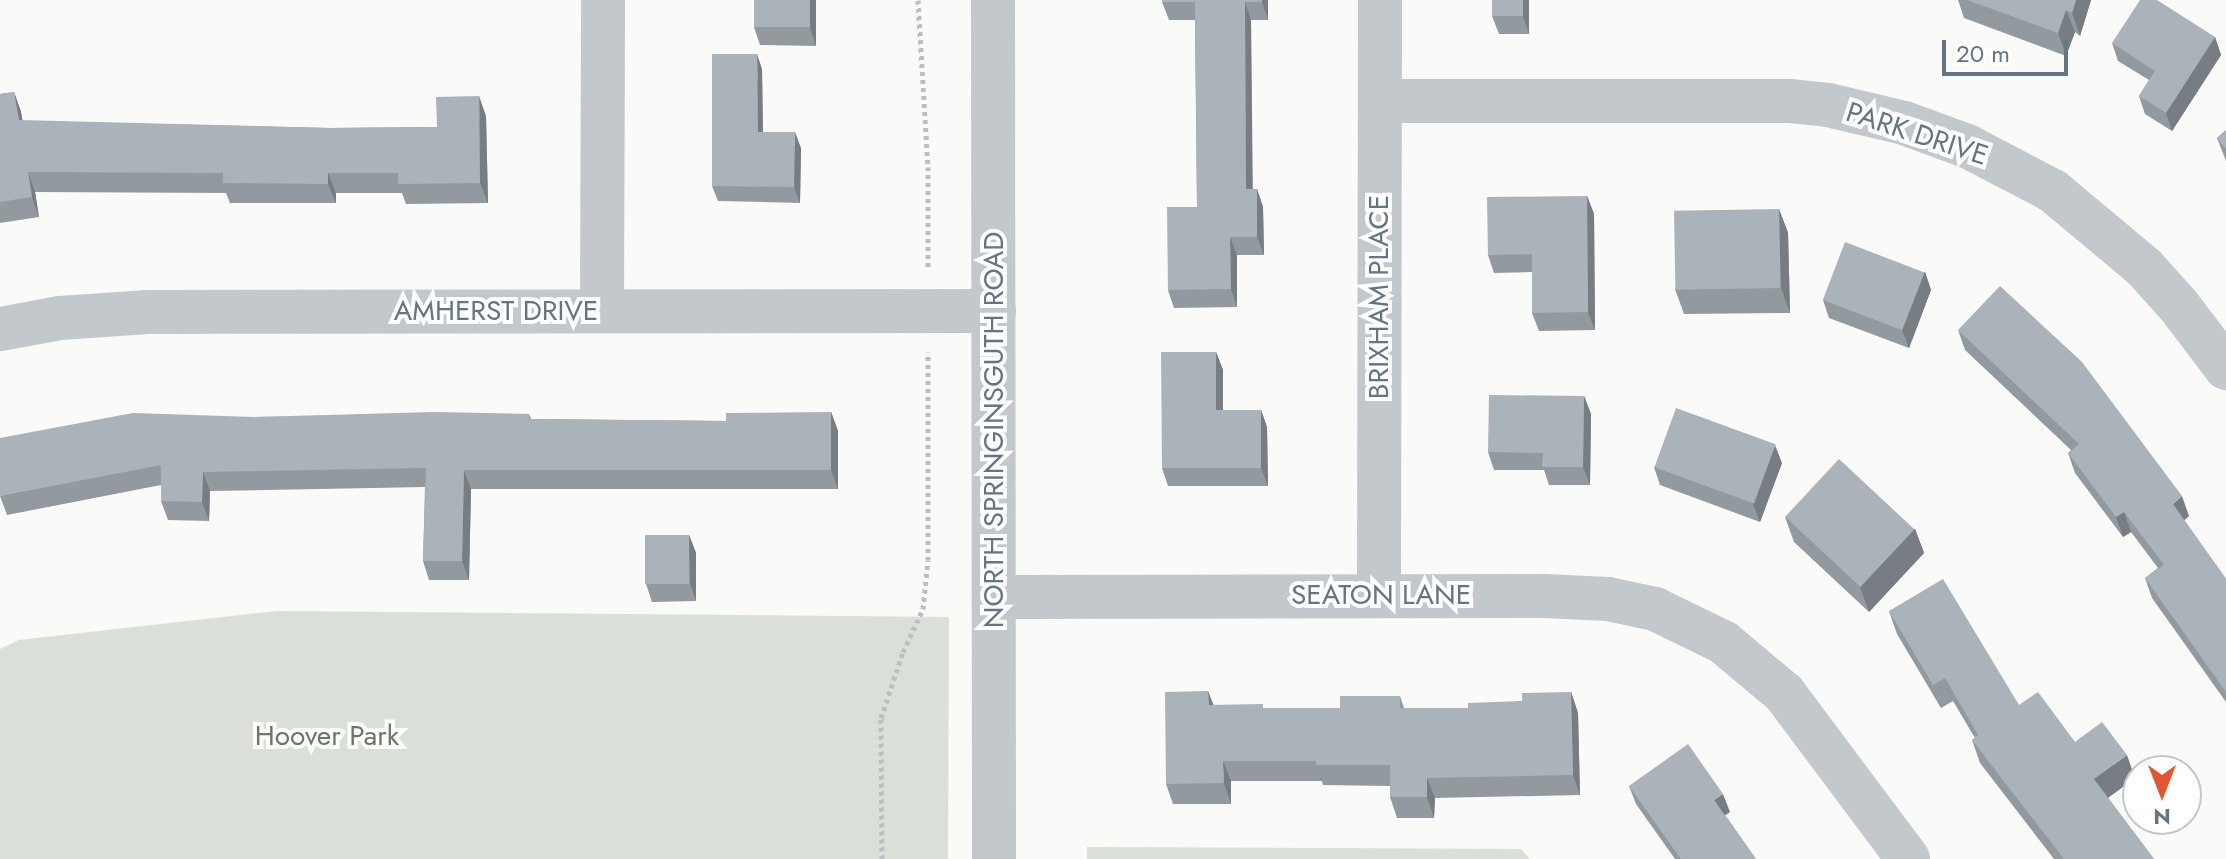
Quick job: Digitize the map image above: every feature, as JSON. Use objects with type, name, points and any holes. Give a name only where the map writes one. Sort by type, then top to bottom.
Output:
[{"type":"street","points":[[602,311],[603,0]]},
{"type":"street","name":"NORTH SPRINGINSGUTH ROAD","points":[[993,0],[994,859]]},
{"type":"street","name":"BRIXHAM PLACE","points":[[1379,594],[1380,0]]},
{"type":"street","name":"PARK DRIVE","points":[[1380,101],[1790,101],[1828,105],[1904,123],[1967,146],[2053,191],[2144,267],[2179,306],[2226,368]]},
{"type":"street","name":"AMHERST DRIVE","points":[[0,329],[60,318],[148,312],[994,311]]},
{"type":"street","name":"SEATON LANE","points":[[994,597],[1379,594],[1608,599],[1655,609],[1696,626],[1753,664],[1784,693],[1908,859]]},
{"type":"path","points":[[882,859],[881,718],[903,652],[923,609],[928,560],[928,167],[918,0]]},
{"type":"green space","name":"Hoover Park","points":[[277,611],[949,617],[948,859],[0,859],[0,649],[19,640]]},
{"type":"green space","points":[[1087,847],[1521,849],[1530,859],[1087,859]]},
{"type":"building","points":[[754,0],[810,0],[810,27],[754,27]]},
{"type":"building","points":[[1162,0],[1262,0],[1245,2],[1246,189],[1257,189],[1257,237],[1230,237],[1231,289],[1168,290],[1167,207],[1197,207],[1195,2]]},
{"type":"building","points":[[1492,0],[1523,0],[1523,16],[1492,16]]},
{"type":"building","points":[[1967,0],[2076,0],[2072,13],[2066,10],[2058,33]]},
{"type":"building","points":[[2140,0],[2157,0],[2215,37],[2166,113],[2139,96],[2155,71],[2112,43]]},
{"type":"building","points":[[712,54],[757,54],[758,132],[795,132],[794,187],[712,186]]},
{"type":"building","points":[[14,92],[19,120],[329,128],[437,127],[436,97],[479,96],[480,183],[398,184],[398,173],[328,173],[328,184],[223,183],[223,173],[28,172],[32,197],[0,202],[0,94]]},
{"type":"building","points":[[2226,130],[2226,149],[2217,138]]},
{"type":"building","points":[[1587,196],[1588,312],[1532,313],[1532,254],[1488,255],[1487,197]]},
{"type":"building","points":[[1779,209],[1780,288],[1675,290],[1674,211]]},
{"type":"building","points":[[1845,242],[1924,272],[1902,330],[1823,300]]},
{"type":"building","points":[[2000,286],[2082,362],[2182,496],[2173,504],[2226,579],[2226,692],[2145,578],[2164,565],[2124,512],[2116,517],[2068,453],[2079,444],[1958,330]]},
{"type":"building","points":[[1161,352],[1216,352],[1216,410],[1261,410],[1261,468],[1162,468]]},
{"type":"building","points":[[1489,395],[1584,396],[1583,467],[1542,467],[1543,453],[1488,452]]},
{"type":"building","points":[[1676,408],[1776,444],[1754,503],[1654,467]]},
{"type":"building","points":[[434,412],[529,414],[529,419],[726,421],[726,413],[831,412],[831,470],[464,470],[462,561],[423,561],[426,468],[203,472],[202,502],[161,501],[161,465],[0,496],[0,438],[133,413],[254,417]]},
{"type":"building","points":[[1839,459],[1914,529],[1860,587],[1785,517]]},
{"type":"building","points":[[645,535],[689,535],[689,584],[645,584]]},
{"type":"building","points":[[1943,579],[2019,705],[2038,692],[2075,742],[2102,722],[2127,755],[2122,755],[2122,759],[2094,779],[2122,816],[2122,835],[2136,835],[2154,859],[2064,859],[1972,740],[1978,735],[1945,678],[1933,685],[1889,611]]},
{"type":"building","points":[[1208,691],[1209,705],[1263,704],[1263,708],[1340,708],[1340,696],[1400,696],[1400,708],[1468,708],[1468,703],[1522,701],[1522,693],[1571,692],[1573,775],[1427,778],[1427,797],[1390,797],[1390,765],[1223,761],[1224,783],[1166,784],[1165,692]]},
{"type":"building","points":[[1688,744],[1723,794],[1714,800],[1756,859],[1681,859],[1629,786]]}]
